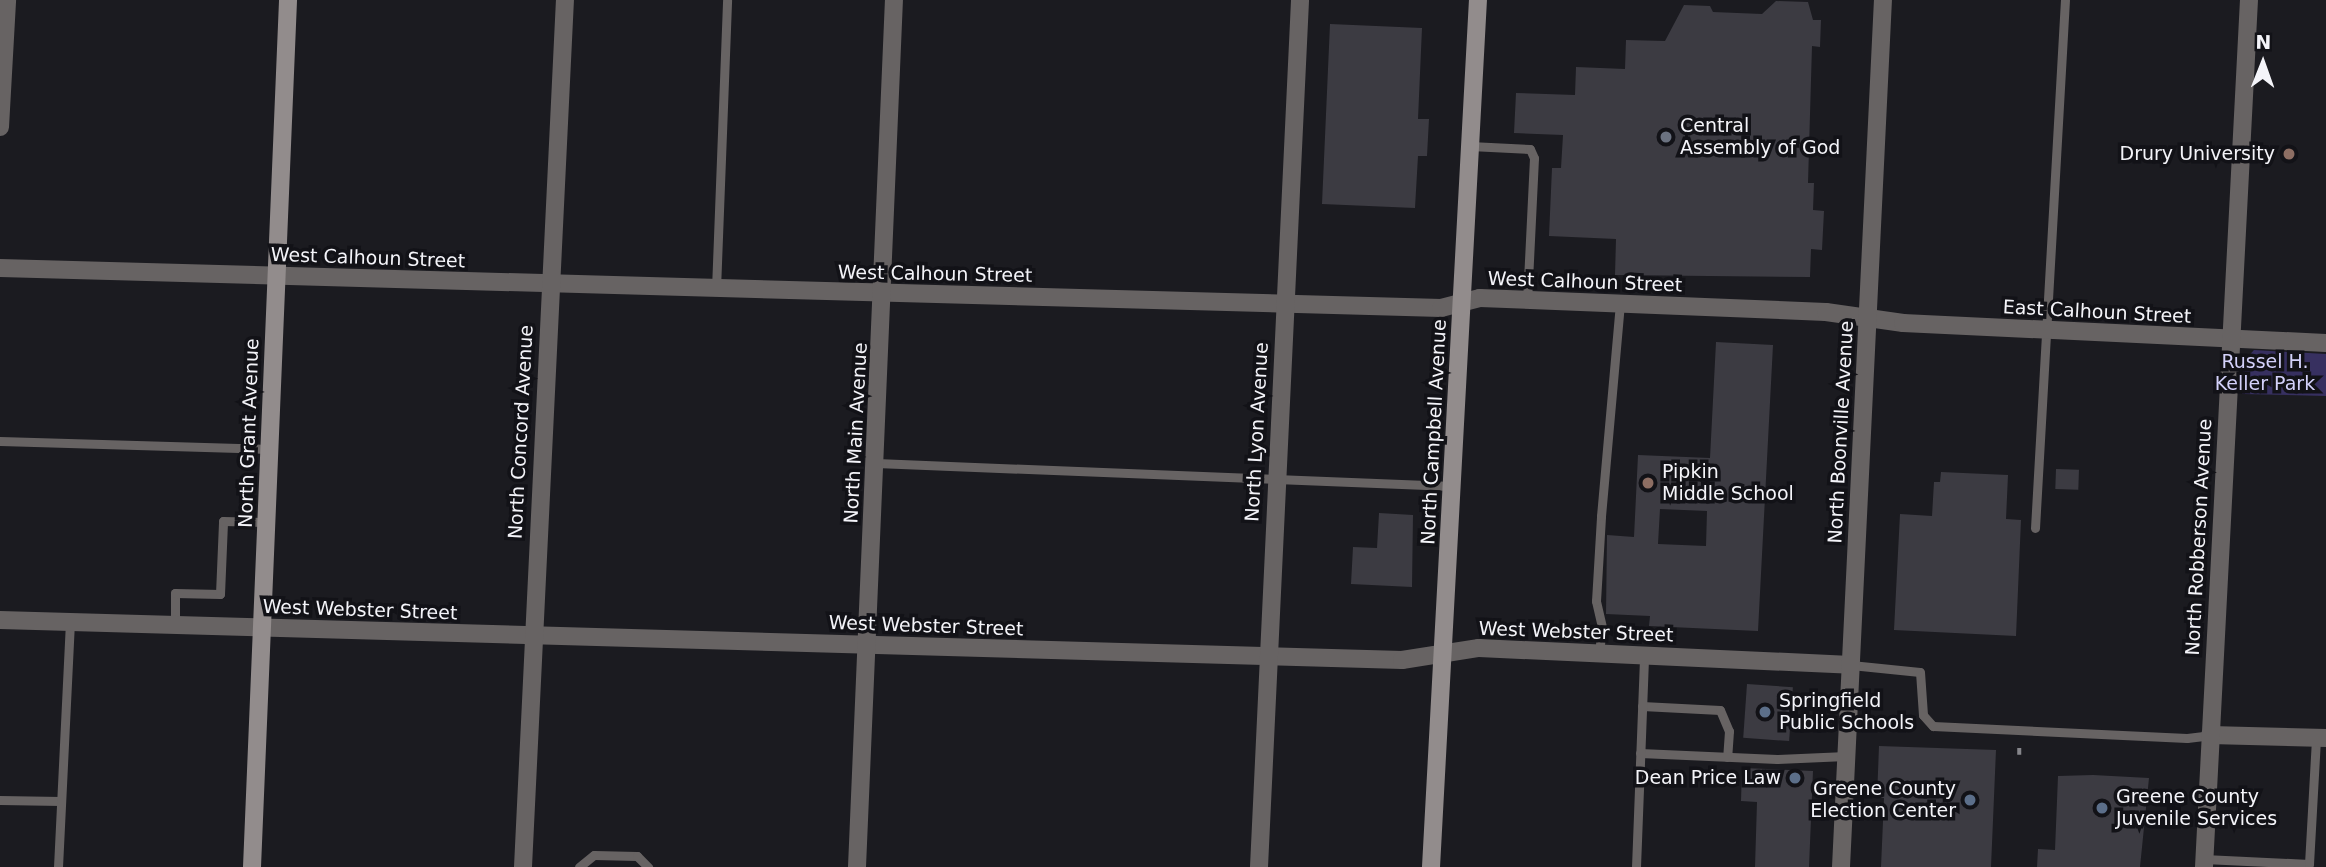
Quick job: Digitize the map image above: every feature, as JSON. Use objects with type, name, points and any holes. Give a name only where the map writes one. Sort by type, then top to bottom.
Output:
[{"type":"main road","name":"North Grant Avenue","points":[[252,867],[288,0]]},
{"type":"main road","name":"North Campbell Avenue","points":[[1431,867],[1478,0]]},
{"type":"street","points":[[0,127],[7,0]]},
{"type":"street","name":"North Concord Avenue","points":[[523,867],[532,636],[565,0]]},
{"type":"street","name":"North Main Avenue","points":[[857,867],[884,294],[894,0]]},
{"type":"street","name":"North Lyon Avenue","points":[[1259,867],[1266,656],[1300,0]]},
{"type":"street","name":"North Boonville Avenue","points":[[1841,867],[1883,0]]},
{"type":"street","name":"North Robberson Avenue","points":[[2204,863],[2229,340],[2249,0]]},
{"type":"street","name":"West Calhoun Street","points":[[0,268],[1441,308],[1480,298],[1826,312],[1867,318]]},
{"type":"street","name":"East Calhoun Street","points":[[1867,318],[2045,330],[2326,343]]},
{"type":"street","name":"West Webster Street","points":[[0,620],[1402,660],[1479,648],[1851,665]]},
{"type":"street","points":[[2210,735],[2321,738]]},
{"type":"lane","points":[[716,289],[727,0]]},
{"type":"lane","points":[[2035,528],[2065,0]]},
{"type":"lane","points":[[1470,146],[1530,149],[1534,158],[1527,300]]},
{"type":"lane","points":[[1599,654],[1602,626],[1595,601],[1620,304]]},
{"type":"lane","points":[[0,441],[270,449]]},
{"type":"lane","points":[[876,463],[1452,486]]},
{"type":"lane","points":[[175,624],[175,593],[220,594],[223,521],[267,522]]},
{"type":"lane","points":[[58,867],[70,621]]},
{"type":"lane","points":[[1636,867],[1644,656]]},
{"type":"lane","points":[[1851,665],[1920,672],[1923,715],[1933,726],[2187,738],[2210,735]]},
{"type":"lane","points":[[1642,706],[1720,710],[1728,731],[1727,757]]},
{"type":"lane","points":[[2204,863],[2309,864],[2321,738]]},
{"type":"lane","points":[[1640,753],[1727,757],[1846,756]]},
{"type":"lane","points":[[0,800],[61,801]]},
{"type":"lane","points":[[579,867],[594,855],[637,856],[648,867]]},
{"type":"path","points":[[2019,755],[2020,747]]},
{"type":"green space","name":"Russel H. Keller Park","points":[[2254,350],[2326,354],[2326,396],[2242,394],[2243,362]]},
{"type":"building","name":"Central Assembly of God","points":[[1776,1],[1808,2],[1813,20],[1821,20],[1820,47],[1812,46],[1808,183],[1814,183],[1813,210],[1824,211],[1822,250],[1811,249],[1810,277],[1615,275],[1616,239],[1549,236],[1552,168],[1561,168],[1563,135],[1514,133],[1516,93],[1575,95],[1576,67],[1625,69],[1626,40],[1665,41],[1684,5],[1710,6],[1713,12],[1762,14]]},
{"type":"building","points":[[1330,24],[1422,28],[1418,119],[1429,119],[1427,156],[1418,156],[1415,208],[1322,204]]},
{"type":"building","points":[[1716,342],[1773,345],[1758,631],[1649,626],[1650,616],[1606,614],[1607,535],[1634,537],[1638,455],[1710,458]],"holes":[[[1660,509],[1707,511],[1706,546],[1658,544]]]},
{"type":"building","points":[[2056,469],[2079,470],[2078,490],[2055,489]]},
{"type":"building","points":[[1941,472],[2008,475],[2006,519],[2021,520],[2016,636],[1894,630],[1900,514],[1932,516],[1934,482],[1940,482]]},
{"type":"building","points":[[1379,513],[1413,515],[1412,587],[1351,584],[1353,547],[1377,548]]},
{"type":"building","points":[[1747,684],[1793,687],[1789,741],[1743,738]]},
{"type":"building","points":[[1879,746],[1996,750],[1991,867],[1881,867],[1884,798],[1877,798]]},
{"type":"building","points":[[1742,768],[1813,771],[1809,867],[1755,867],[1757,802],[1741,801]]},
{"type":"building","name":"Greene County Juvenile Services","points":[[2058,776],[2149,778],[2140,867],[2037,867],[2038,849],[2055,850]]},
{"type":"place","name":"Central Assembly of God","points":[[1666,137]]},
{"type":"place","name":"Drury University","points":[[2289,154]]},
{"type":"place","name":"Pipkin Middle School","points":[[1648,483]]},
{"type":"place","name":"Springfield Public Schools","points":[[1765,712]]},
{"type":"place","name":"Dean Price Law","points":[[1795,778]]},
{"type":"place","name":"Greene County Election Center","points":[[1970,800]]},
{"type":"place","name":"Greene County Juvenile Services","points":[[2102,808]]}]
